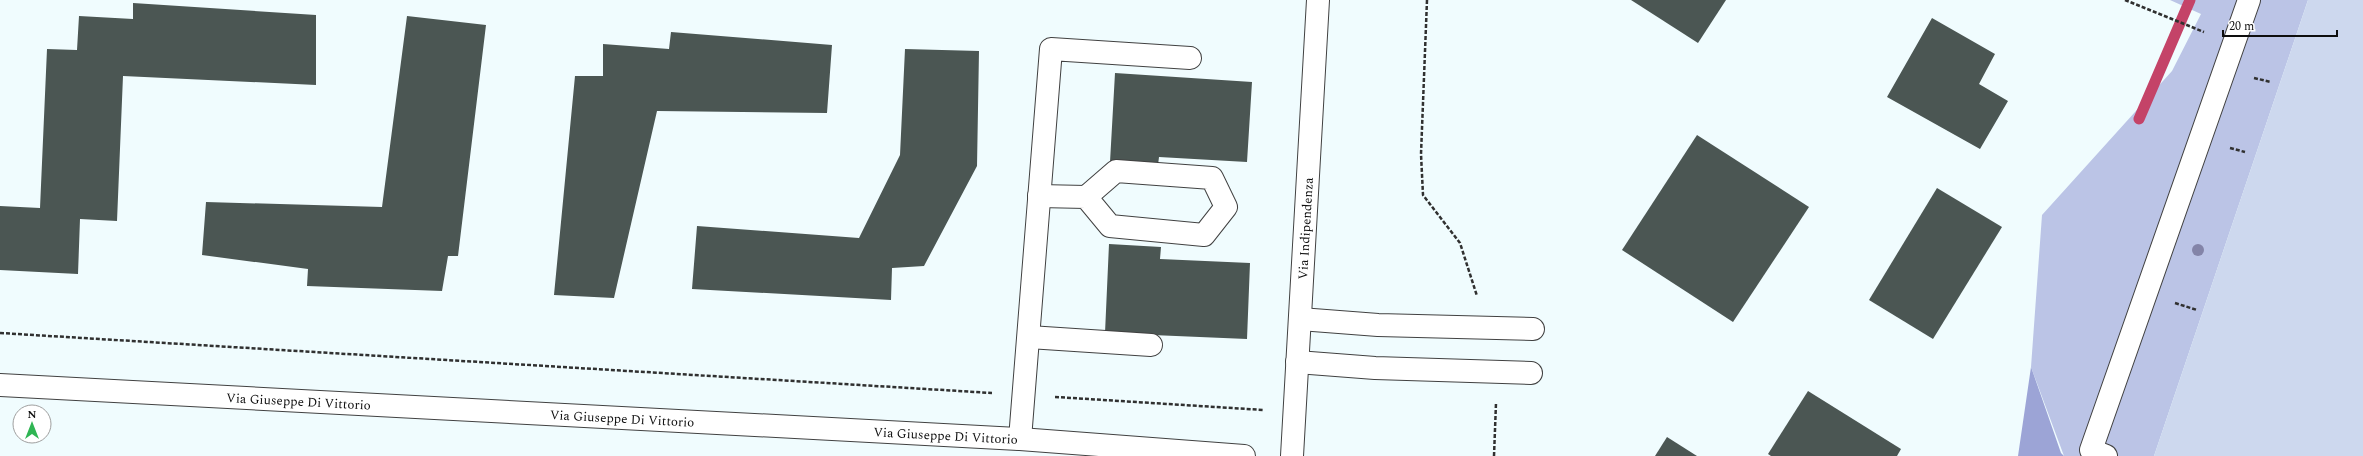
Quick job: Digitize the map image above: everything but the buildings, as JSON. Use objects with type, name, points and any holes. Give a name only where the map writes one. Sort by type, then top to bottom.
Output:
[{"type":"street","name":"Via Indipendenza","points":[[1292,456],[1318,0]]},
{"type":"street","points":[[2106,456],[2091,450],[2249,0]]},
{"type":"street","points":[[1020,439],[1051,49],[1190,58]]},
{"type":"street","points":[[1039,196],[1086,197],[1116,171],[1212,178],[1226,207],[1204,235],[1110,226],[1086,197]]},
{"type":"street","points":[[1300,319],[1378,325],[1533,329]]},
{"type":"street","points":[[1029,337],[1152,345]]},
{"type":"street","points":[[1297,362],[1375,368],[1531,373]]},
{"type":"street","name":"Via Giuseppe Di Vittorio","points":[[0,385],[1020,439],[1244,456]]},
{"type":"path","points":[[1427,0],[1421,154],[1423,195],[1460,243],[1487,328]]},
{"type":"path","points":[[2125,0],[2196,28]]},
{"type":"path","points":[[0,333],[1294,412]]},
{"type":"path","points":[[1492,371],[1496,401],[1494,456]]},
{"type":"shaded area","points":[[2170,0],[2308,0],[2154,456],[2064,456],[2031,367],[2042,215],[2172,71],[2201,14]]},
{"type":"shaded area","points":[[2308,0],[2363,0],[2363,456],[2154,456]]},
{"type":"shaded area","points":[[2031,367],[2061,453],[2064,456],[2018,456]]},
{"type":"waterway","points":[[2139,119],[2190,0]]}]
